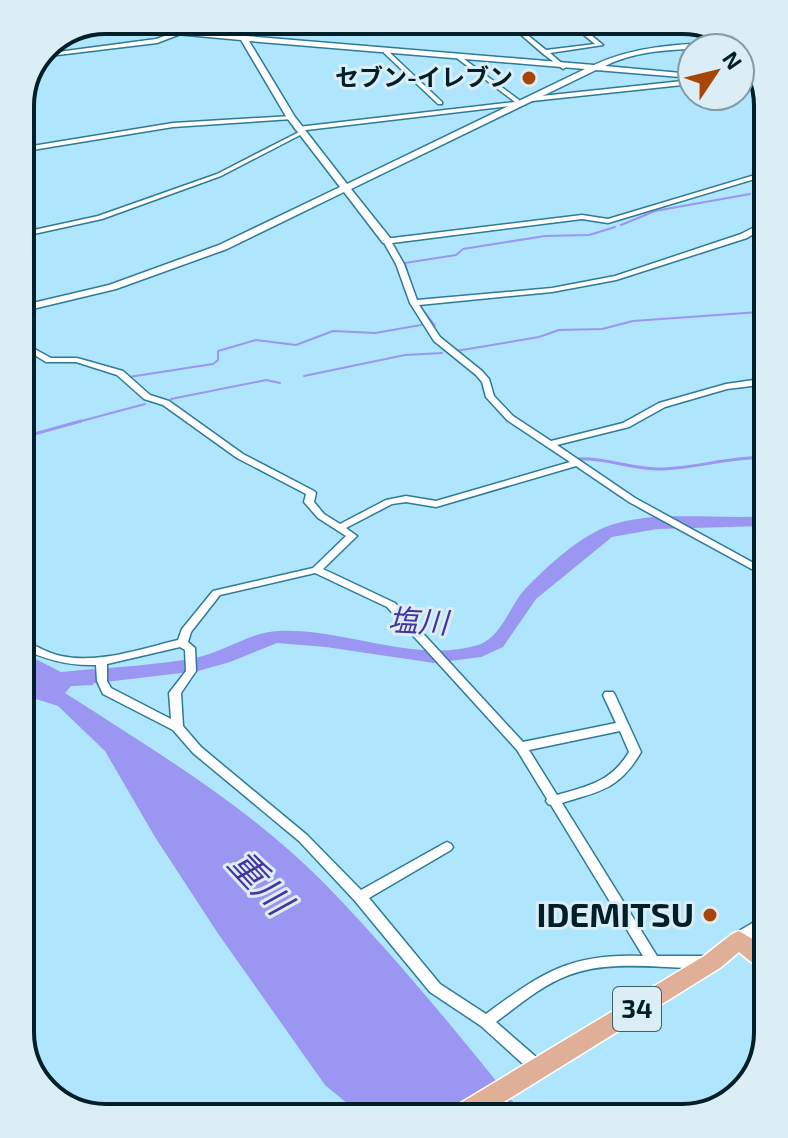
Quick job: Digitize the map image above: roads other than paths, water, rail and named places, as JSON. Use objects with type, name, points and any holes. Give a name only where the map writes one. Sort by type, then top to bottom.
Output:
[{"type":"main road","points":[[739,940],[754,952]]},
{"type":"main road","name":"34","points":[[481,1104],[712,962],[739,940]]},
{"type":"street","points":[[57,54],[157,41],[176,34],[676,75]]},
{"type":"street","points":[[243,34],[300,131],[387,241],[437,339],[479,373],[486,381],[490,397],[510,418],[551,444],[574,464],[754,567]]},
{"type":"street","points":[[523,34],[563,67]]},
{"type":"street","points":[[544,52],[600,45],[586,34]]},
{"type":"street","points":[[34,305],[169,268],[593,69],[634,52],[676,49]]},
{"type":"street","points":[[386,52],[440,103]]},
{"type":"street","points":[[460,58],[524,101]]},
{"type":"street","points":[[34,232],[100,218],[206,180],[300,131],[676,84]]},
{"type":"street","points":[[34,148],[173,125],[291,118]]},
{"type":"street","points":[[387,241],[582,217],[608,221],[754,177]]},
{"type":"street","points":[[417,303],[552,290],[616,278],[754,230]]},
{"type":"street","points":[[34,351],[49,360],[77,360],[120,373],[147,397],[166,403],[240,456],[311,493],[309,502],[321,516],[352,536],[316,570],[217,593],[186,631],[191,671],[175,693],[177,727]]},
{"type":"street","points":[[551,444],[626,425],[662,405],[726,387],[754,383]]},
{"type":"street","points":[[339,528],[389,502],[406,499],[436,504],[574,464]]},
{"type":"street","points":[[316,570],[391,605],[521,747],[653,961]]},
{"type":"street","points":[[34,650],[70,664],[186,646]]},
{"type":"street","points":[[101,660],[102,681],[107,691],[177,727],[197,750],[303,838],[360,897],[435,988],[486,1022],[537,1072]]},
{"type":"street","points":[[552,801],[609,784],[625,772],[635,752],[609,695]]},
{"type":"street","points":[[521,747],[623,726]]},
{"type":"street","points":[[360,897],[447,847]]},
{"type":"street","points":[[739,940],[754,932]]},
{"type":"street","points":[[486,1022],[538,984],[566,970],[653,961],[712,962]]},
{"type":"water","name":"重川","points":[[34,658],[61,672],[93,669],[93,685],[71,686],[65,693],[200,781],[295,855],[403,969],[515,1104],[348,1104],[325,1085],[219,935],[155,837],[105,751],[58,706],[34,698]]},
{"type":"waterway","points":[[621,225],[655,211],[750,194]]},
{"type":"waterway","points":[[411,285],[405,263],[456,255],[463,249],[545,236],[589,235],[615,227]]},
{"type":"waterway","points":[[418,303],[435,326]]},
{"type":"waterway","points":[[456,351],[539,337],[559,330],[602,329],[633,321],[754,312]]},
{"type":"waterway","points":[[129,377],[213,364],[218,360],[218,351],[256,340],[296,345],[333,331],[375,333],[421,325]]},
{"type":"waterway","points":[[34,349],[48,357]]},
{"type":"waterway","points":[[304,376],[405,355],[442,353]]},
{"type":"waterway","points":[[171,399],[266,380],[280,383]]},
{"type":"waterway","points":[[74,423],[145,404]]},
{"type":"waterway","points":[[34,434],[81,421]]},
{"type":"waterway","points":[[576,459],[662,469],[754,459]]},
{"type":"waterway","name":"塩川","points":[[72,679],[198,664],[277,637],[326,640],[434,656],[481,651],[497,643],[523,603],[539,586],[606,533],[617,528],[657,524],[754,522]]},
{"type":"place","name":"セブン-イレブン","points":[[529,78]]},
{"type":"place","name":"IDEMITSU","points":[[710,915]]}]
